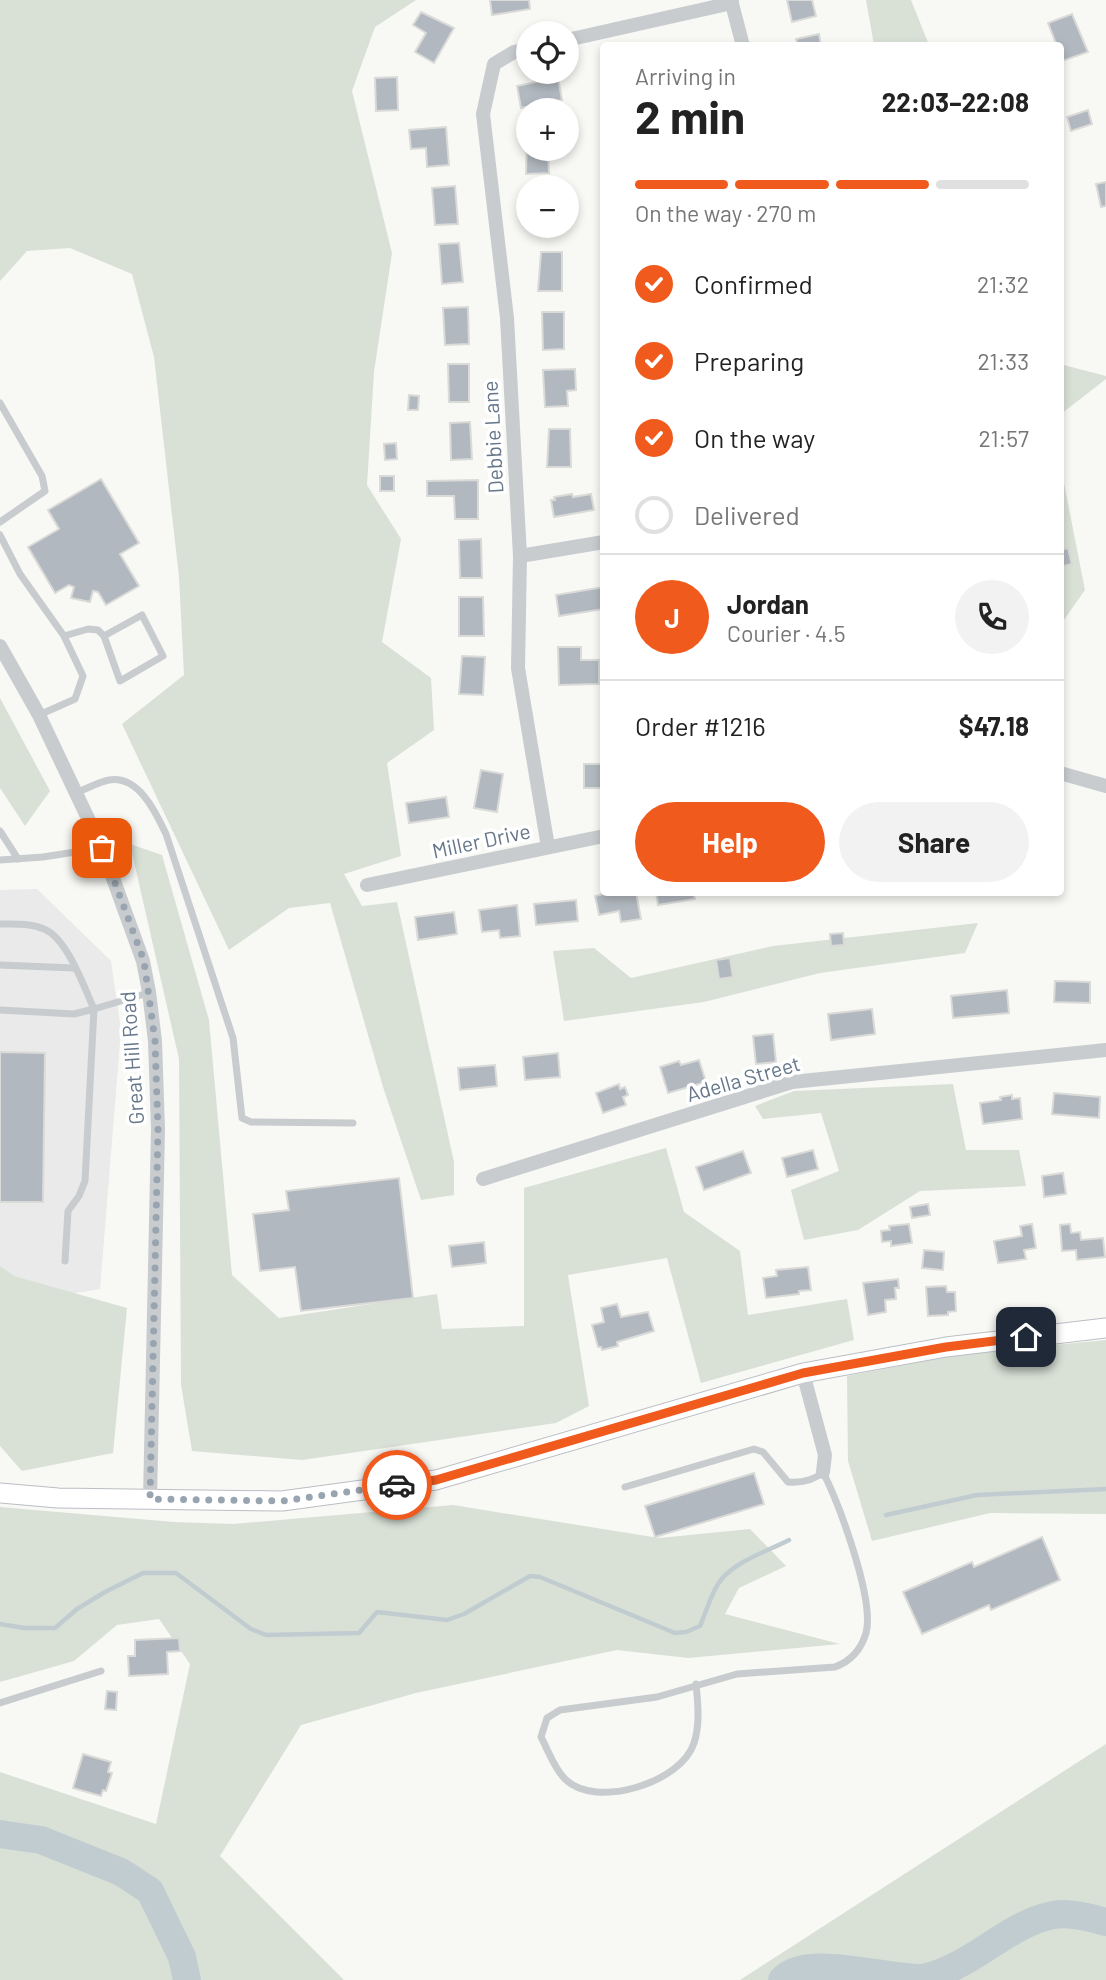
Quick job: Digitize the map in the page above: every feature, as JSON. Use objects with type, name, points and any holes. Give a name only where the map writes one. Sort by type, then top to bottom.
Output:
[{"type":"main road","points":[[0,1493],[58,1498],[282,1501],[436,1480],[803,1373],[946,1347],[1106,1328]]},
{"type":"street","points":[[579,37],[731,1],[742,42]]},
{"type":"street","name":"Debbie Lane","points":[[516,52],[494,64],[483,114],[507,318],[520,556],[518,668],[548,846]]},
{"type":"street","points":[[520,556],[600,543]]},
{"type":"street","name":"Great Hill Road","points":[[0,646],[78,792],[144,961],[155,1041],[158,1129],[150,1499]]},
{"type":"street","points":[[1064,774],[1106,786]]},
{"type":"street","name":"Miller Drive","points":[[368,886],[600,837]]},
{"type":"street","name":"Adella Street","points":[[483,1179],[792,1082],[1106,1050]]},
{"type":"street","points":[[803,1373],[825,1455],[822,1472]]},
{"type":"lane","points":[[0,404],[43,476],[46,491],[0,522]]},
{"type":"lane","points":[[0,535],[20,574],[64,636],[83,676],[75,699],[39,715]]},
{"type":"lane","points":[[64,636],[88,629],[98,630],[104,636],[120,681],[163,656],[142,615],[104,636]]},
{"type":"lane","points":[[78,792],[107,780],[124,781],[142,793],[155,812],[166,834],[233,1038],[242,1118],[251,1122],[353,1123]]},
{"type":"lane","points":[[0,831],[18,859]]},
{"type":"lane","points":[[0,860],[102,848]]},
{"type":"lane","points":[[0,924],[27,924],[47,930],[59,940],[94,1009],[85,1181],[79,1196],[68,1211],[65,1261]]},
{"type":"lane","points":[[0,965],[74,968]]},
{"type":"lane","points":[[0,1010],[74,1014],[149,992]]},
{"type":"lane","points":[[625,1487],[754,1449],[763,1452],[788,1482],[808,1480],[822,1472],[838,1501],[867,1607],[866,1633],[849,1662],[835,1667],[737,1674],[696,1684],[657,1697],[561,1710],[547,1718],[541,1737],[566,1779],[582,1788],[602,1791],[638,1788],[682,1764],[694,1743],[698,1707],[696,1684]]},
{"type":"lane","points":[[0,1703],[101,1671]]},
{"type":"shaded area","points":[[0,0],[416,0],[375,27],[352,91],[392,253],[374,372],[367,485],[401,539],[382,642],[431,678],[434,730],[387,763],[401,856],[344,874],[362,906],[397,902],[454,1162],[454,1195],[421,1200],[383,1087],[330,903],[289,908],[229,950],[122,724],[184,675],[179,577],[154,357],[132,274],[70,248],[27,251],[0,281]]},
{"type":"shaded area","points":[[866,0],[911,0],[928,42],[873,42]]},
{"type":"shaded area","points":[[1064,365],[1106,376],[1106,379],[1064,412]]},
{"type":"shaded area","points":[[1064,483],[1085,590],[1064,620]]},
{"type":"shaded area","points":[[0,698],[50,791],[25,826],[0,788]]},
{"type":"shaded area","points":[[130,844],[162,855],[209,1020],[232,1275],[279,1318],[437,1294],[442,1329],[524,1326],[524,1188],[666,1148],[684,1212],[740,1251],[748,1315],[847,1299],[854,1340],[701,1383],[667,1258],[568,1275],[589,1406],[556,1423],[302,1460],[192,1451],[181,1385],[179,1059]]},
{"type":"shaded area","points":[[37,889],[111,961],[121,1030],[100,1289],[21,1302],[0,1287],[0,890]]},
{"type":"shaded area","points":[[978,923],[965,953],[820,973],[704,1002],[564,1021],[553,951],[594,948],[631,978],[773,946]]},
{"type":"shaded area","points":[[953,1084],[966,1150],[1019,1150],[1026,1186],[920,1191],[858,1230],[804,1240],[791,1190],[839,1171],[821,1113],[763,1119],[755,1106],[794,1091]]},
{"type":"shaded area","points":[[0,1266],[14,1276],[127,1308],[113,1453],[22,1471],[0,1446]]},
{"type":"shaded area","points":[[1106,1340],[1106,1514],[990,1513],[872,1541],[848,1461],[847,1376],[961,1354]]},
{"type":"shaded area","points":[[453,1505],[659,1538],[750,1529],[786,1566],[739,1588],[725,1614],[840,1644],[688,1658],[617,1650],[416,1693],[301,1725],[220,1856],[344,1980],[0,1980],[0,1772],[156,1824],[190,1664],[159,1619],[117,1625],[74,1661],[0,1682],[0,1507],[174,1522],[233,1524]]},
{"type":"shaded area","points":[[1106,1744],[1106,1980],[740,1980]]},
{"type":"building","points":[[490,0],[529,0],[530,9],[492,15]]},
{"type":"building","points":[[787,0],[812,0],[816,16],[792,22]]},
{"type":"building","points":[[421,12],[454,28],[434,63],[415,52],[426,33],[413,25]]},
{"type":"building","points":[[1072,14],[1088,52],[1064,60],[1064,42],[1055,42],[1048,23]]},
{"type":"building","points":[[819,34],[820,42],[797,42],[796,39]]},
{"type":"building","points":[[397,77],[398,110],[376,111],[375,78]]},
{"type":"building","points":[[559,84],[562,98],[519,98],[517,86]]},
{"type":"building","points":[[1088,110],[1092,124],[1071,131],[1067,117]]},
{"type":"building","points":[[446,127],[449,165],[427,167],[426,148],[411,149],[409,130]]},
{"type":"building","points":[[526,161],[548,161],[549,173],[526,174]]},
{"type":"building","points":[[1106,182],[1106,206],[1101,207],[1096,184]]},
{"type":"building","points":[[455,186],[458,224],[435,225],[432,188]]},
{"type":"building","points":[[459,243],[463,282],[442,284],[439,244]]},
{"type":"building","points":[[541,252],[562,252],[562,291],[538,291]]},
{"type":"building","points":[[468,307],[469,344],[445,345],[443,308]]},
{"type":"building","points":[[542,312],[564,312],[564,349],[543,350]]},
{"type":"building","points":[[448,364],[469,364],[469,402],[449,402]]},
{"type":"building","points":[[575,369],[576,390],[567,391],[568,406],[545,407],[543,370]]},
{"type":"building","points":[[409,395],[419,396],[418,410],[408,410]]},
{"type":"building","points":[[470,422],[472,459],[451,460],[450,423]]},
{"type":"building","points":[[549,429],[570,429],[571,467],[547,467]]},
{"type":"building","points":[[396,443],[397,459],[385,460],[384,444]]},
{"type":"building","points":[[380,476],[394,476],[394,491],[380,491]]},
{"type":"building","points":[[101,479],[139,543],[120,554],[139,586],[106,605],[98,592],[93,591],[90,602],[71,598],[74,587],[69,585],[55,593],[28,547],[59,529],[48,510]]},
{"type":"building","points":[[478,480],[478,519],[455,519],[454,496],[427,496],[427,481]]},
{"type":"building","points":[[572,494],[573,497],[591,494],[594,510],[554,517],[551,500]]},
{"type":"building","points":[[481,539],[482,578],[460,578],[459,540]]},
{"type":"building","points":[[1068,548],[1072,564],[1064,566],[1064,549]]},
{"type":"building","points":[[600,588],[600,610],[559,616],[556,595]]},
{"type":"building","points":[[459,597],[483,597],[484,636],[459,636]]},
{"type":"building","points":[[558,647],[581,647],[581,660],[599,660],[599,684],[559,685]]},
{"type":"building","points":[[462,656],[485,657],[483,695],[459,694]]},
{"type":"building","points":[[584,764],[600,764],[600,788],[584,788]]},
{"type":"building","points":[[481,770],[503,774],[497,812],[474,808]]},
{"type":"building","points":[[446,797],[449,817],[409,823],[406,803]]},
{"type":"building","points":[[595,896],[637,896],[641,919],[621,922],[619,911],[599,915]]},
{"type":"building","points":[[657,896],[694,896],[695,899],[658,905]]},
{"type":"building","points":[[576,900],[578,921],[536,925],[534,904]]},
{"type":"building","points":[[517,905],[520,936],[500,938],[499,930],[482,932],[479,910]]},
{"type":"building","points":[[454,912],[457,934],[418,940],[415,917]]},
{"type":"building","points":[[843,933],[844,945],[831,946],[830,934]]},
{"type":"building","points":[[730,958],[733,977],[719,979],[716,960]]},
{"type":"building","points":[[1055,981],[1090,982],[1090,1003],[1054,1002]]},
{"type":"building","points":[[1007,990],[1009,1013],[953,1018],[951,996]]},
{"type":"building","points":[[872,1009],[875,1034],[831,1040],[828,1014]]},
{"type":"building","points":[[773,1034],[776,1062],[756,1064],[753,1036]]},
{"type":"building","points":[[0,1052],[45,1053],[43,1202],[0,1202]]},
{"type":"building","points":[[558,1053],[560,1077],[525,1080],[523,1057]]},
{"type":"building","points":[[699,1060],[706,1082],[668,1093],[660,1067],[679,1061],[681,1065]]},
{"type":"building","points":[[495,1065],[497,1086],[460,1090],[458,1068]]},
{"type":"building","points":[[619,1084],[620,1089],[625,1087],[628,1095],[623,1097],[626,1105],[603,1113],[596,1093]]},
{"type":"building","points":[[1054,1093],[1100,1097],[1099,1118],[1052,1114]]},
{"type":"building","points":[[1012,1095],[1012,1099],[1020,1098],[1022,1119],[983,1124],[980,1103],[1001,1100],[1000,1097]]},
{"type":"building","points":[[813,1150],[818,1169],[787,1177],[782,1158]]},
{"type":"building","points":[[743,1151],[751,1173],[704,1190],[696,1167]]},
{"type":"building","points":[[1063,1173],[1066,1194],[1044,1197],[1042,1176]]},
{"type":"building","points":[[399,1178],[413,1298],[301,1311],[295,1267],[260,1271],[253,1214],[289,1210],[286,1191]]},
{"type":"building","points":[[928,1204],[930,1215],[912,1218],[910,1207]]},
{"type":"building","points":[[909,1224],[912,1243],[891,1246],[891,1241],[882,1242],[881,1231],[890,1230],[889,1226]]},
{"type":"building","points":[[1032,1224],[1036,1248],[1024,1250],[1026,1259],[998,1263],[994,1241],[1022,1236],[1020,1226]]},
{"type":"building","points":[[1070,1224],[1071,1233],[1080,1232],[1081,1240],[1103,1238],[1105,1257],[1077,1260],[1076,1250],[1062,1251],[1060,1225]]},
{"type":"building","points":[[484,1242],[486,1263],[452,1267],[449,1246]]},
{"type":"building","points":[[924,1250],[944,1252],[943,1270],[922,1268]]},
{"type":"building","points":[[808,1267],[811,1290],[766,1298],[763,1278],[777,1276],[776,1270]]},
{"type":"building","points":[[898,1279],[896,1299],[885,1300],[886,1312],[868,1315],[863,1283]]},
{"type":"building","points":[[946,1286],[947,1292],[955,1292],[956,1311],[948,1312],[948,1315],[928,1316],[926,1287]]},
{"type":"building","points":[[617,1304],[621,1317],[648,1312],[654,1331],[617,1342],[618,1346],[602,1350],[598,1347],[592,1325],[604,1322],[601,1308]]},
{"type":"building","points":[[754,1473],[764,1504],[655,1537],[645,1506]]},
{"type":"building","points":[[1042,1537],[1060,1580],[991,1610],[989,1605],[922,1634],[903,1592],[972,1562],[974,1567]]},
{"type":"building","points":[[179,1638],[180,1651],[167,1652],[168,1674],[129,1676],[128,1656],[135,1656],[135,1640]]},
{"type":"building","points":[[107,1691],[117,1692],[116,1710],[105,1709]]},
{"type":"building","points":[[83,1754],[111,1762],[108,1772],[112,1773],[106,1791],[103,1790],[101,1796],[73,1788]]},
{"type":"waterway","points":[[886,1515],[977,1495],[1106,1489]]},
{"type":"waterway","points":[[0,1624],[24,1628],[55,1628],[77,1609],[143,1573],[176,1573],[251,1629],[266,1635],[359,1633],[377,1612],[447,1620],[464,1614],[530,1576],[540,1577],[675,1633],[686,1632],[700,1626],[713,1594],[724,1576],[750,1558],[789,1540]]},
{"type":"waterway","points":[[0,1834],[41,1840],[121,1872],[150,1891],[182,1957],[187,1980]]},
{"type":"waterway","points":[[782,1980],[793,1972],[809,1968],[848,1969],[923,1978],[958,1965],[1036,1920],[1066,1914],[1106,1922]]},
{"type":"way so far","points":[[102,848],[144,961],[155,1041],[158,1129],[150,1499],[282,1501],[397,1485]]},
{"type":"route","points":[[397,1485],[436,1480],[803,1373],[946,1347],[1026,1337]]}]
